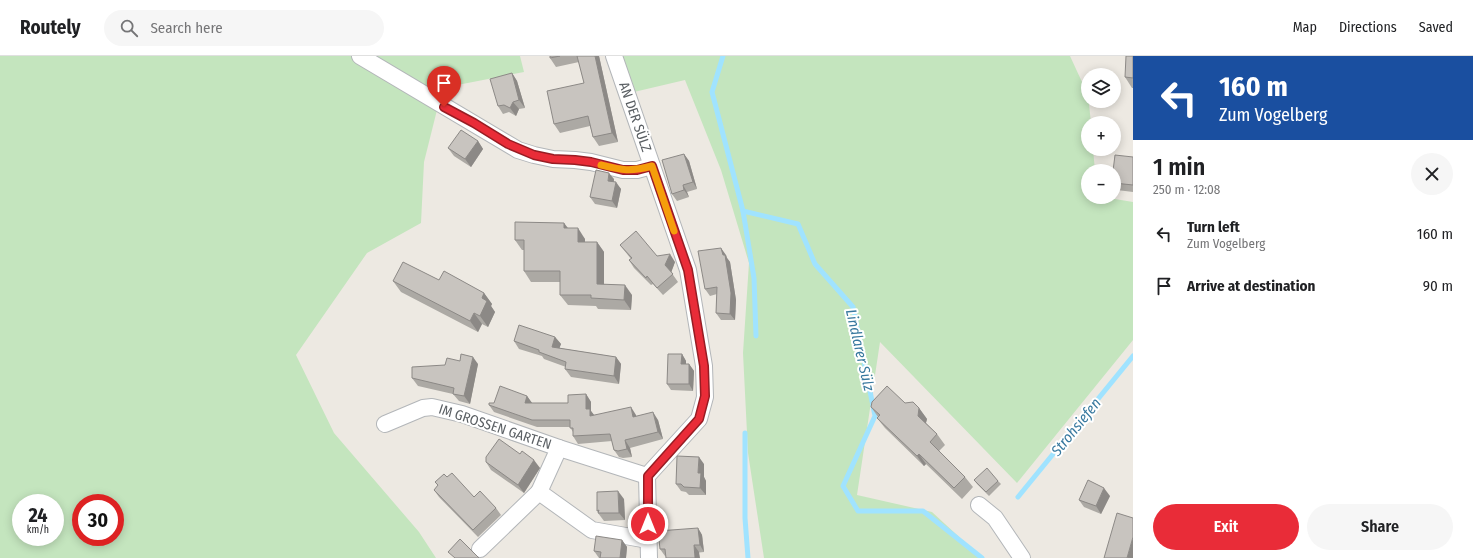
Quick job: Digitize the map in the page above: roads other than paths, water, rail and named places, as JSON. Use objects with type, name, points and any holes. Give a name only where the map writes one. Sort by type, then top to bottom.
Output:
[{"type":"street","points":[[360,56],[518,150],[553,159],[591,162],[623,170],[637,170],[652,166]]},
{"type":"street","name":"AN DER SÜLZ","points":[[614,56],[688,270],[704,366],[705,396],[699,419],[648,476]]},
{"type":"street","name":"IM GROSSEN GARTEN","points":[[385,424],[423,408],[432,407],[462,414],[559,448],[648,476]]},
{"type":"street","name":"IM GROSSEN GARTEN","points":[[480,549],[539,492],[559,448]]},
{"type":"street","points":[[648,476],[649,558]]},
{"type":"street","points":[[539,492],[592,530],[648,540]]},
{"type":"street","points":[[979,505],[995,518],[1022,558]]},
{"type":"waterway","name":"Lindlarer Sülz","points":[[723,56],[712,92],[743,211],[798,224],[815,264],[853,307],[875,416],[843,486],[858,511],[923,511],[982,558]]},
{"type":"waterway","points":[[743,211],[754,278],[756,336]]},
{"type":"waterway","name":"Strohsiefen","points":[[1018,497],[1133,356]]},
{"type":"waterway","points":[[745,433],[745,518],[748,558]]}]
